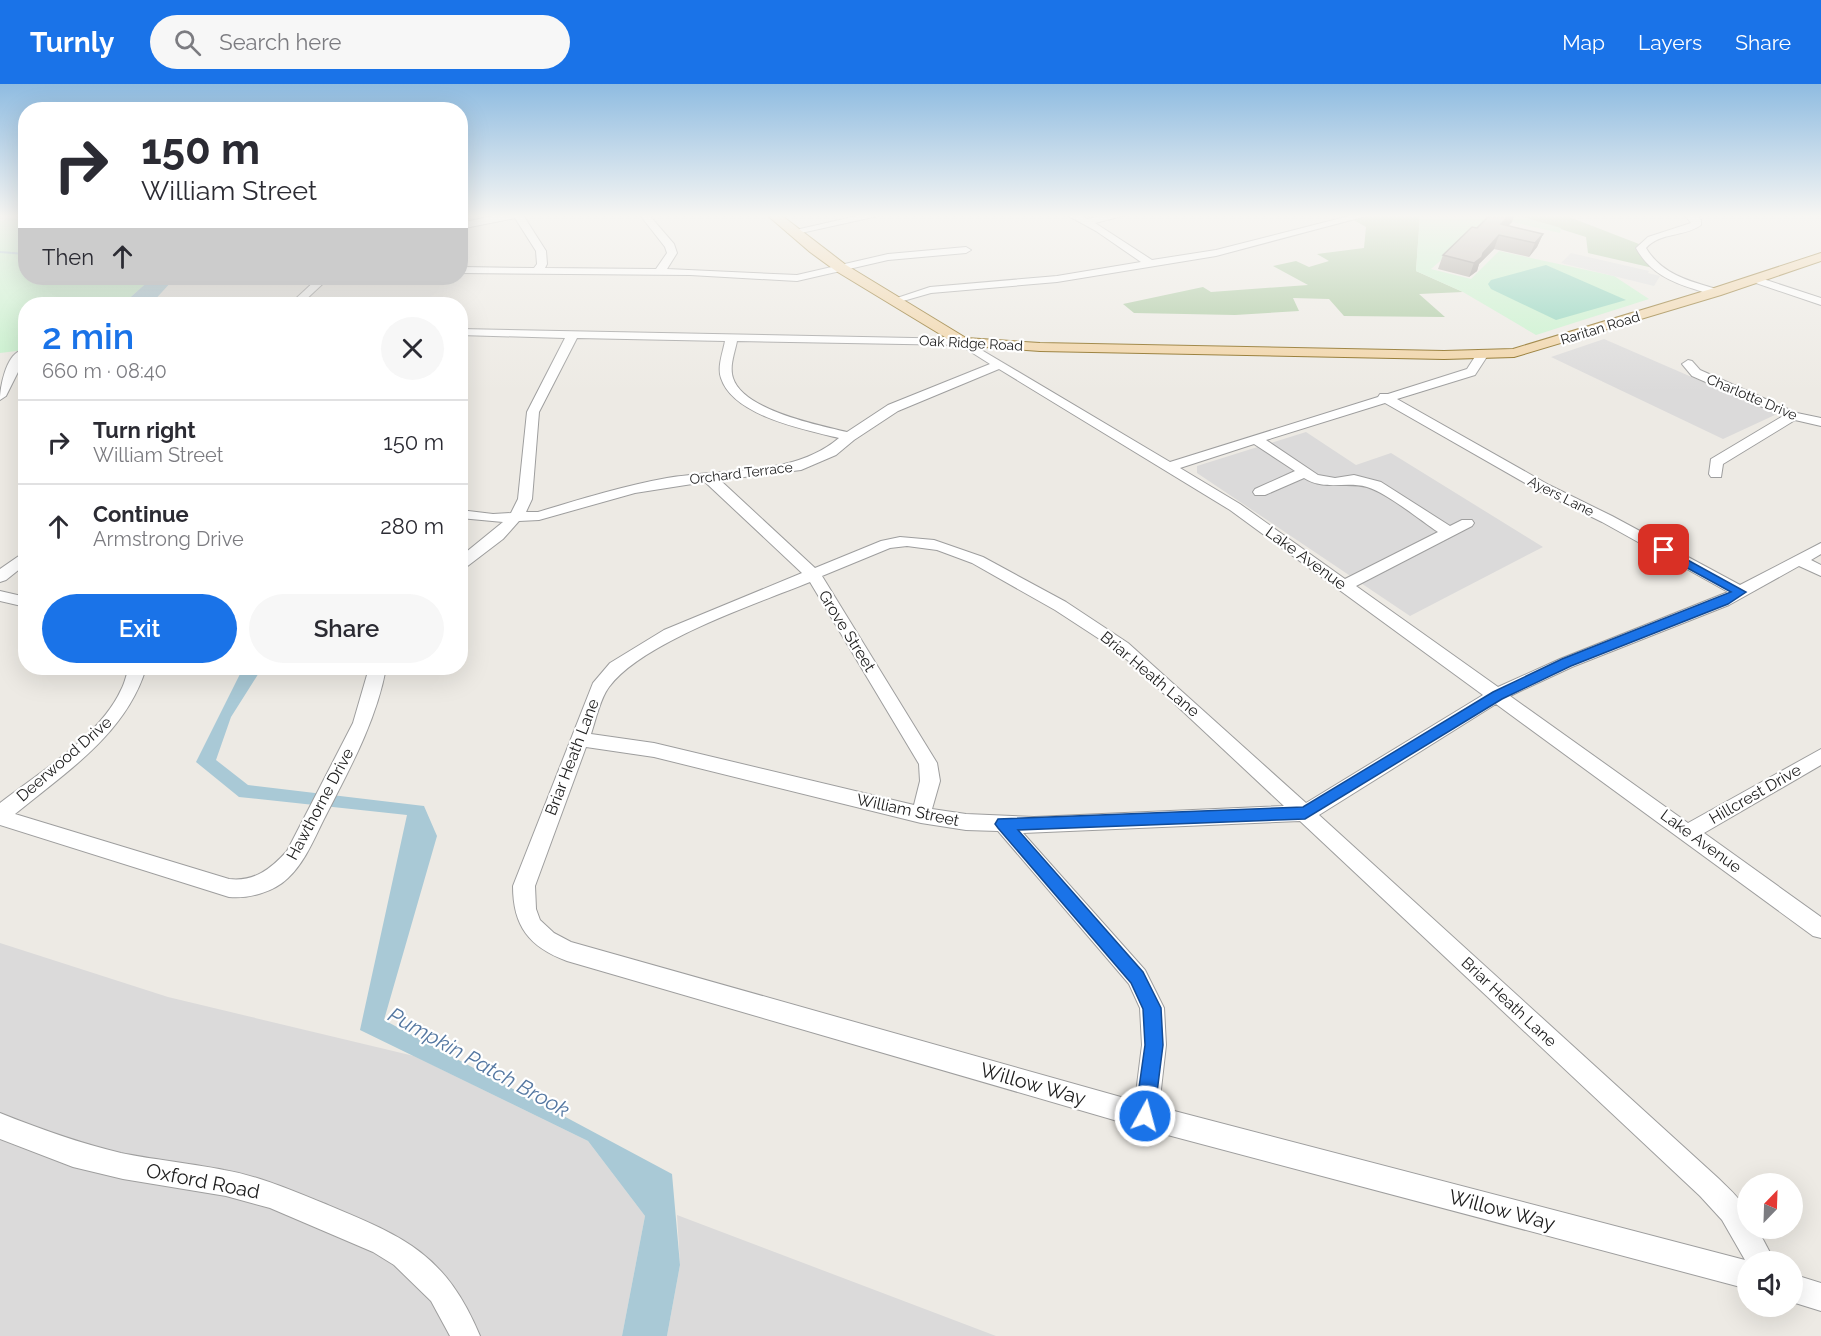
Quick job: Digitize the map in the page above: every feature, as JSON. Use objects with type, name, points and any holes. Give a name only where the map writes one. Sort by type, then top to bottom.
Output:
[{"type":"main road","name":"Lake Avenue","points":[[850,273],[963,342]]},
{"type":"main road","name":"Raritan Road","points":[[1482,355],[1514,353],[1535,348],[1771,273]]},
{"type":"main road","name":"Oak Ridge Road","points":[[963,342],[1048,347],[1482,355]]},
{"type":"street","points":[[707,273],[797,278],[817,273]]},
{"type":"street","points":[[896,300],[930,290],[1057,279],[1089,273]]},
{"type":"street","points":[[1665,273],[1672,279],[1716,292]]},
{"type":"street","points":[[1754,279],[1821,302]]},
{"type":"street","points":[[304,297],[316,285]]},
{"type":"street","name":"Oak Ridge Road","points":[[468,332],[963,342]]},
{"type":"street","points":[[468,558],[515,519],[525,499],[533,412],[573,334]]},
{"type":"street","points":[[732,336],[727,378],[738,396],[772,413],[849,437]]},
{"type":"street","name":"Lake Avenue","points":[[963,342],[1171,466],[1235,507],[1821,929]]},
{"type":"street","points":[[0,358],[18,355]]},
{"type":"street","points":[[1444,355],[1460,365],[1461,370],[1453,376]]},
{"type":"street","points":[[1171,466],[1471,372],[1482,355]]},
{"type":"street","points":[[0,396],[18,363]]},
{"type":"street","name":"Orchard Terrace","points":[[468,515],[515,519],[539,516],[633,489],[708,477],[796,467],[831,453],[849,437],[893,408],[1000,364]]},
{"type":"street","name":"Charlotte Drive","points":[[1688,364],[1696,373],[1793,416],[1821,422]]},
{"type":"street","name":"Ayers Lane","points":[[1384,398],[1544,488],[1607,519],[1740,592]]},
{"type":"street","points":[[1716,474],[1716,462],[1793,416]]},
{"type":"street","points":[[1255,439],[1303,473],[1327,482],[1354,479],[1366,481],[1449,532]]},
{"type":"street","points":[[1260,492],[1303,473]]},
{"type":"street","name":"Grove Street","points":[[708,477],[811,574],[928,763],[930,781],[921,815]]},
{"type":"street","points":[[1345,585],[1467,523]]},
{"type":"street","name":"Briar Heath Lane","points":[[523,897],[528,871],[598,687],[616,668],[670,634],[811,574],[899,541],[918,541],[943,546],[972,557],[1040,594],[1114,640],[1305,813],[1709,1187],[1731,1211],[1755,1251]]},
{"type":"street","name":"William Street","points":[[579,740],[654,750],[921,815],[966,822],[1034,825],[1305,813],[1497,695],[1566,663],[1723,601],[1821,548]]},
{"type":"street","points":[[1800,560],[1821,571]]},
{"type":"street","points":[[0,577],[18,562]]},
{"type":"street","points":[[0,596],[18,600]]},
{"type":"street","name":"Deerwood Drive","points":[[0,815],[100,732],[127,698],[135,675]]},
{"type":"street","name":"Hawthorne Drive","points":[[0,815],[239,890],[261,884],[280,873],[294,857],[362,723],[376,675]]},
{"type":"street","name":"Hillcrest Drive","points":[[1689,832],[1821,756]]},
{"type":"street","points":[[1003,824],[1137,977],[1152,1008],[1154,1036],[1145,1116]]},
{"type":"street","name":"Willow Way","points":[[523,897],[526,916],[538,935],[551,945],[567,951],[1145,1116],[1737,1272]]},
{"type":"street","name":"Oxford Road","points":[[0,1126],[73,1154],[123,1166],[226,1183],[271,1195],[383,1242],[404,1255],[441,1291],[466,1336]]},
{"type":"street","points":[[1803,1291],[1821,1297]]},
{"type":"shaded area","points":[[1603,273],[1650,273],[1660,276],[1654,286]]},
{"type":"shaded area","points":[[1604,339],[1777,414],[1723,439],[1551,357]]},
{"type":"shaded area","points":[[1306,432],[1356,465],[1391,453],[1543,547],[1410,616],[1197,473],[1197,466]]},
{"type":"shaded area","points":[[0,943],[168,997],[414,1056],[588,1141],[645,1216],[622,1336],[0,1336]]},
{"type":"shaded area","points":[[677,1215],[996,1336],[667,1336],[680,1265]]},
{"type":"green space","points":[[0,273],[18,273],[18,285],[144,285],[131,297],[18,297],[18,351],[0,353]]},
{"type":"green space","points":[[1287,273],[1421,273],[1463,292],[1419,294],[1445,317],[1344,316],[1329,299],[1293,298],[1299,311],[1235,315],[1134,313],[1123,304],[1203,287],[1211,292],[1308,285]]},
{"type":"green space","points":[[1421,273],[1449,273],[1471,279],[1477,273],[1602,273],[1614,276],[1649,299],[1536,335],[1463,292]]},
{"type":"green space","points":[[1515,273],[1565,273],[1626,300],[1556,320],[1491,289],[1488,284],[1491,280]]},
{"type":"water","points":[[144,285],[168,285],[157,297],[131,297]]},
{"type":"water","points":[[240,675],[258,675],[231,717],[216,760],[248,785],[424,806],[437,836],[384,1020],[672,1174],[680,1265],[667,1336],[622,1336],[645,1216],[588,1141],[360,1030],[407,815],[239,797],[196,762]]},
{"type":"route","points":[[1145,1116],[1154,1045],[1152,1008],[1137,977],[1003,824],[1034,825],[1305,813],[1497,695],[1566,663],[1723,601],[1740,592],[1664,550]]},
{"type":"water label","name":"Pumpkin Patch Brook","points":[[479,1062]]}]
